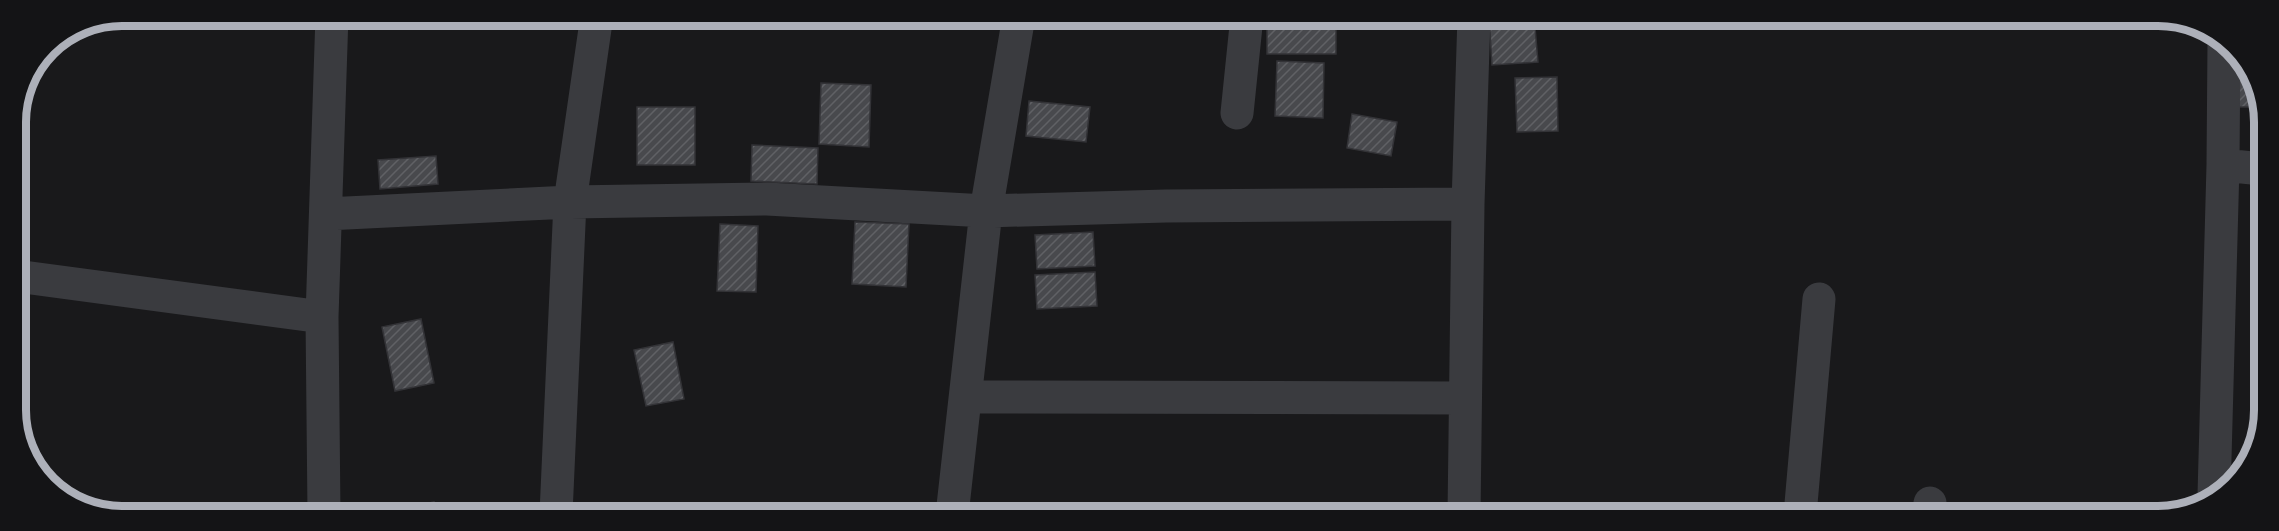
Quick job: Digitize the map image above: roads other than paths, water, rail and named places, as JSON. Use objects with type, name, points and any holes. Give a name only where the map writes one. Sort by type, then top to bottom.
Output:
[{"type":"street","points":[[324,506],[322,317],[332,26]]},
{"type":"street","points":[[556,506],[570,202],[595,26]]},
{"type":"street","points":[[953,506],[986,211],[1017,26]]},
{"type":"street","points":[[1237,113],[1246,26]]},
{"type":"street","points":[[1464,505],[1468,204],[1474,26]]},
{"type":"street","points":[[2214,487],[2224,53]]},
{"type":"street","points":[[2223,165],[2254,168]]},
{"type":"street","points":[[326,214],[570,202],[766,199],[986,211],[1166,206],[1468,204]]},
{"type":"street","points":[[26,277],[322,317]]},
{"type":"street","points":[[1801,505],[1819,298]]},
{"type":"street","points":[[966,397],[1466,398]]}]
